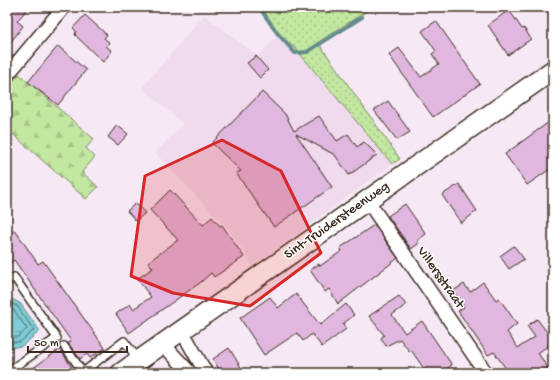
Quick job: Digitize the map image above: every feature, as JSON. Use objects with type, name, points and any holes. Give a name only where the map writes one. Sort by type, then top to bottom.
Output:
[{"type":"main road","name":"Sint-Truidersteenweg","points":[[121,373],[553,70]]},
{"type":"street","points":[[7,75],[64,7]]},
{"type":"street","name":"Villersstraat","points":[[367,200],[486,373]]},
{"type":"street","points":[[182,331],[206,373]]},
{"type":"street","points":[[163,344],[190,373]]},
{"type":"lane","points":[[7,282],[14,277],[57,338],[7,372]]},
{"type":"lane","points":[[64,346],[83,372],[124,341],[139,360]]},
{"type":"highlighted area","points":[[222,140],[281,171],[321,253],[250,306],[173,293],[131,276],[145,176]]},
{"type":"shaded area","points":[[204,15],[258,56],[279,34],[295,48],[392,164],[253,266],[229,230],[155,153],[183,124],[142,88]]},
{"type":"green space","points":[[259,7],[373,7],[318,42],[400,159],[392,164],[295,48],[279,34]]},
{"type":"green space","points":[[19,74],[94,139],[86,148],[95,157],[82,172],[98,187],[86,199],[7,129],[7,88]]},
{"type":"water","points":[[7,297],[20,303],[40,331],[22,346],[9,348],[7,341]]},
{"type":"building","points":[[11,7],[29,7],[17,21],[23,26],[7,47],[7,11]]},
{"type":"building","points":[[509,10],[531,39],[508,55],[488,25]]},
{"type":"building","points":[[85,15],[107,35],[104,38],[110,43],[106,46],[112,51],[103,62],[75,35],[76,31],[73,28]]},
{"type":"building","points":[[436,21],[480,84],[433,117],[389,55],[399,48],[421,77],[439,64],[432,54],[436,51],[422,31]]},
{"type":"building","points":[[58,46],[86,70],[58,105],[28,82]]},
{"type":"building","points":[[256,56],[268,70],[260,78],[247,63]]},
{"type":"building","points":[[262,92],[285,114],[294,131],[319,116],[337,141],[348,134],[357,147],[364,142],[377,155],[349,175],[335,155],[296,134],[332,187],[274,227],[236,173],[241,171],[212,143]]},
{"type":"building","points":[[388,101],[410,132],[397,140],[374,110]]},
{"type":"building","points":[[553,119],[553,167],[527,185],[505,154]]},
{"type":"building","points":[[117,125],[128,134],[118,145],[108,137]]},
{"type":"building","points":[[459,184],[477,211],[461,223],[442,195]]},
{"type":"building","points":[[170,190],[203,225],[212,217],[220,226],[222,225],[244,257],[214,277],[211,273],[201,282],[129,333],[116,314],[130,304],[133,309],[151,297],[137,279],[153,268],[148,262],[178,240],[150,210]]},
{"type":"building","points":[[136,203],[145,213],[136,221],[127,211]]},
{"type":"building","points":[[405,204],[426,234],[418,240],[418,244],[411,249],[388,216]]},
{"type":"building","points":[[374,225],[398,258],[338,304],[329,289],[325,292],[310,270],[319,264],[320,266],[342,251],[340,248]]},
{"type":"building","points":[[15,230],[38,264],[43,261],[105,348],[90,358],[87,354],[80,359],[68,343],[71,341],[14,260],[7,266],[7,236]]},
{"type":"building","points":[[514,246],[524,259],[509,269],[500,256]]},
{"type":"building","points":[[483,282],[496,300],[499,298],[517,324],[507,332],[518,348],[535,337],[527,326],[537,319],[553,340],[553,342],[538,353],[548,368],[540,373],[509,373],[494,352],[488,355],[458,311],[464,307],[453,291],[464,284],[470,292]]},
{"type":"building","points":[[296,294],[320,325],[346,304],[354,315],[343,324],[346,329],[322,347],[312,334],[303,341],[297,333],[264,355],[240,318],[270,297],[278,308]]},
{"type":"building","points":[[399,296],[406,305],[392,315],[405,333],[422,321],[452,365],[440,373],[427,373],[411,350],[409,351],[400,339],[386,346],[381,338],[384,335],[369,316]]},
{"type":"building","points":[[229,348],[242,369],[236,373],[221,373],[213,359]]},
{"type":"building","points":[[60,349],[73,369],[67,373],[26,373]]},
{"type":"waterway","points":[[259,7],[278,34],[295,53],[307,52],[362,17]]}]
